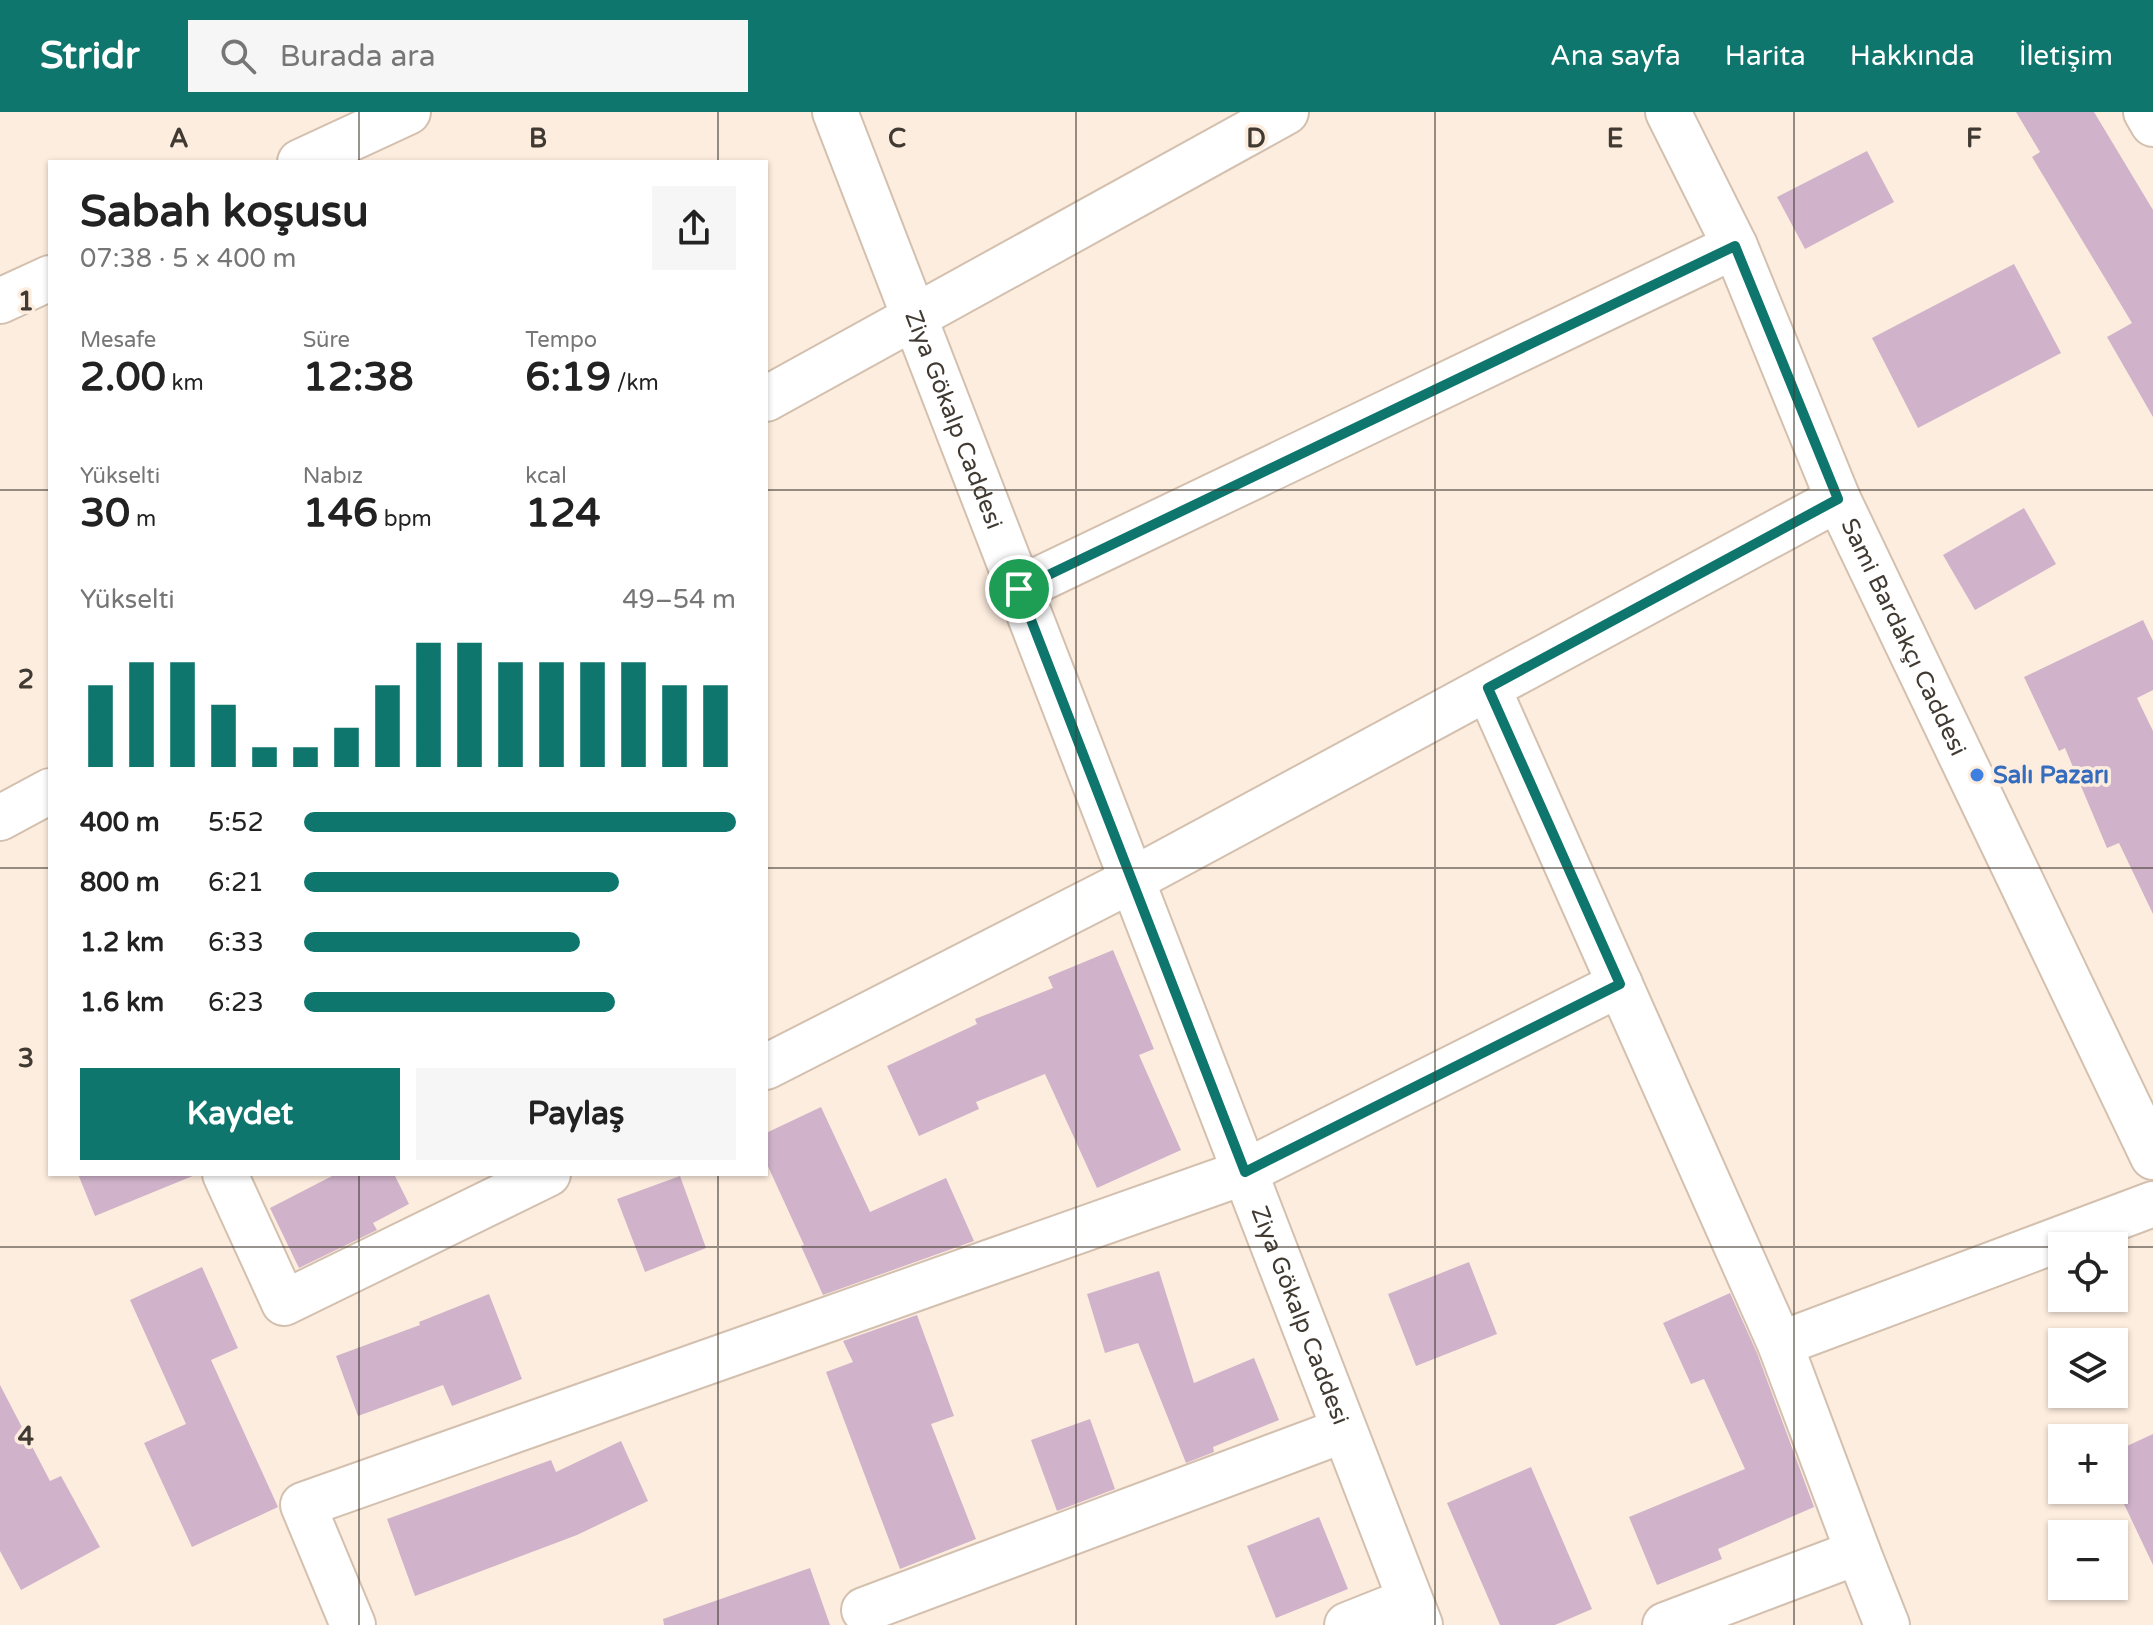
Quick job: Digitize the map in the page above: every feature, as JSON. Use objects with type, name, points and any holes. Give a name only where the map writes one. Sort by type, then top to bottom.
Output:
[{"type":"street","points":[[304,160],[408,112]]},
{"type":"street","name":"Ziya Gökalp Caddesi","points":[[835,112],[1415,1613]]},
{"type":"street","points":[[768,398],[1286,112]]},
{"type":"street","name":"Sami Bardakçı Caddesi","points":[[1668,112],[1735,246],[1838,499],[2153,1157]]},
{"type":"street","points":[[2146,112],[2153,124]]},
{"type":"street","points":[[1019,589],[1735,246]]},
{"type":"street","points":[[0,301],[48,279]]},
{"type":"street","points":[[768,1066],[1132,880],[1838,499]]},
{"type":"street","points":[[1488,688],[1780,1344],[1887,1625]]},
{"type":"street","points":[[0,818],[48,794]]},
{"type":"street","points":[[353,1625],[303,1505],[1245,1172],[1620,984]]},
{"type":"street","points":[[226,1176],[284,1303],[544,1176]]},
{"type":"street","points":[[1780,1344],[2153,1204]]},
{"type":"street","points":[[864,1610],[1344,1430]]},
{"type":"street","points":[[1665,1625],[1858,1552]]},
{"type":"street","points":[[1347,1625],[1415,1613]]},
{"type":"building","points":[[2016,112],[2094,112],[2153,210],[2153,417],[2107,337],[2132,323],[2032,157],[2040,152]]},
{"type":"building","points":[[1867,151],[1894,202],[1805,249],[1777,197]]},
{"type":"building","points":[[2014,264],[2061,353],[1918,428],[1872,338]]},
{"type":"building","points":[[2024,508],[2056,564],[1975,610],[1943,555]]},
{"type":"building","points":[[2143,620],[2153,641],[2153,690],[2137,698],[2153,731],[2153,914],[2119,843],[2107,848],[2065,748],[2059,751],[2024,677]]},
{"type":"building","points":[[1113,950],[1154,1049],[1139,1055],[1181,1150],[1097,1188],[1045,1074],[976,1102],[979,1109],[919,1136],[887,1066],[977,1024],[975,1019],[1053,988],[1048,977]]},
{"type":"building","points":[[821,1107],[870,1212],[946,1178],[974,1241],[823,1295],[768,1166],[768,1132]]},
{"type":"building","points":[[79,1176],[193,1176],[95,1216]]},
{"type":"building","points":[[332,1176],[395,1176],[409,1204],[373,1223],[377,1230],[299,1268],[270,1208]]},
{"type":"building","points":[[680,1176],[706,1248],[645,1272],[617,1199]]},
{"type":"building","points":[[1469,1262],[1497,1334],[1416,1366],[1388,1294]]},
{"type":"building","points":[[202,1267],[238,1348],[211,1360],[278,1507],[192,1547],[144,1443],[186,1424],[130,1300]]},
{"type":"building","points":[[1159,1271],[1194,1383],[1254,1358],[1279,1420],[1213,1447],[1214,1452],[1186,1463],[1138,1343],[1105,1353],[1087,1294]]},
{"type":"building","points":[[1730,1293],[1757,1353],[1814,1507],[1718,1549],[1722,1559],[1657,1585],[1629,1517],[1745,1469],[1704,1379],[1691,1384],[1663,1323]]},
{"type":"building","points":[[489,1294],[522,1379],[452,1406],[443,1385],[358,1416],[336,1356],[420,1325],[419,1322]]},
{"type":"building","points":[[917,1315],[954,1416],[931,1424],[976,1539],[900,1569],[826,1372],[853,1362],[843,1341]]},
{"type":"building","points":[[0,1385],[50,1481],[61,1476],[100,1547],[21,1590],[0,1551]]},
{"type":"building","points":[[1090,1419],[1115,1489],[1057,1511],[1031,1440]]},
{"type":"building","points":[[2153,1434],[2153,1565],[2124,1504],[2128,1504],[2128,1446]]},
{"type":"building","points":[[621,1441],[648,1501],[577,1535],[415,1596],[387,1519],[551,1460],[556,1472]]},
{"type":"building","points":[[1531,1467],[1592,1609],[1555,1625],[1500,1625],[1447,1503]]},
{"type":"building","points":[[1319,1517],[1348,1589],[1276,1618],[1247,1546]]},
{"type":"building","points":[[810,1568],[830,1625],[664,1625],[663,1619]]},
{"type":"place","name":"Salı Pazarı","points":[[1977,775]]},
{"type":"route","points":[[1735,246],[1838,499],[1488,688],[1620,984],[1245,1172],[1019,589],[1735,246]]}]
